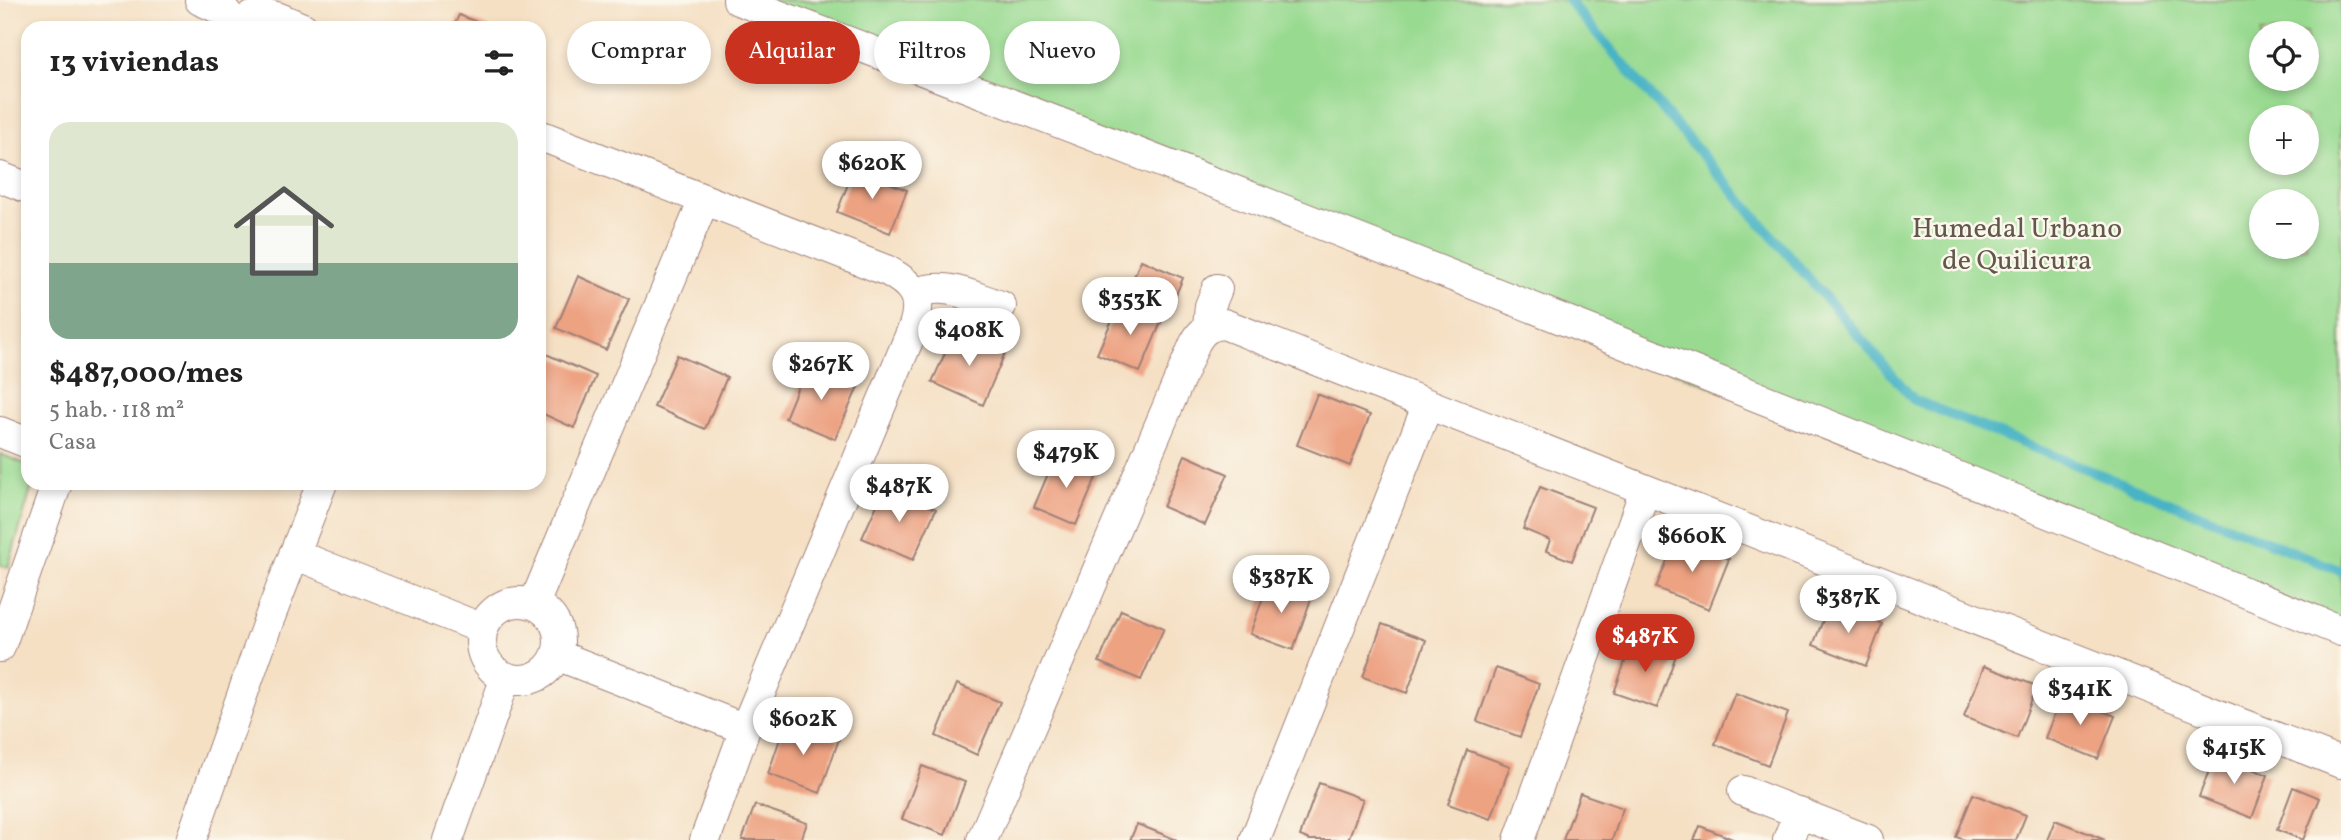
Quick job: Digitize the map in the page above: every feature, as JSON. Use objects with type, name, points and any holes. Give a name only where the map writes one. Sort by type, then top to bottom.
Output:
[{"type":"street","points":[[200,0],[225,11],[232,21]]},
{"type":"street","points":[[738,0],[1128,147],[1769,400],[2341,631]]},
{"type":"street","points":[[244,21],[259,14],[285,21]]},
{"type":"street","points":[[546,138],[888,271],[900,278],[915,294],[917,315],[914,326],[745,729],[705,840]]},
{"type":"street","points":[[0,177],[21,185]]},
{"type":"street","points":[[534,604],[704,200]]},
{"type":"street","points":[[915,294],[926,288],[942,287],[1001,306]]},
{"type":"street","points":[[1208,327],[1210,306],[1217,289]]},
{"type":"street","points":[[982,840],[1200,334],[1208,327],[1224,324],[2341,763]]},
{"type":"street","points":[[1255,840],[1428,404]]},
{"type":"street","points":[[0,432],[21,440]]},
{"type":"street","points":[[0,647],[10,588],[54,490]]},
{"type":"street","points":[[191,840],[294,554],[320,490]]},
{"type":"street","points":[[1519,840],[1645,490]]},
{"type":"street","points":[[294,554],[483,629]]},
{"type":"street","points":[[523,601],[534,604],[543,609],[556,624],[559,645],[552,664],[536,677],[526,679],[497,673],[485,657],[481,639],[487,620],[502,605],[523,601]]},
{"type":"street","points":[[556,655],[745,729]]},
{"type":"street","points":[[448,840],[506,677]]},
{"type":"street","points":[[1743,791],[1868,840]]},
{"type":"street","points":[[1788,840],[1798,812]]},
{"type":"green space","name":"Humedal Urbano de Quilicura","points":[[733,0],[2341,0],[2341,635],[946,84],[990,84],[990,21],[874,21],[874,56],[860,50],[860,21],[786,21]]},
{"type":"green space","points":[[0,454],[21,462],[21,490],[31,490],[8,568],[0,565]]},
{"type":"building","points":[[459,15],[475,21],[456,21]]},
{"type":"building","points":[[854,169],[907,190],[890,233],[837,212]]},
{"type":"building","points":[[1141,260],[1183,278],[1172,304],[1130,286]]},
{"type":"building","points":[[578,276],[629,299],[606,350],[556,328]]},
{"type":"building","points":[[1120,302],[1162,320],[1140,372],[1097,354]]},
{"type":"building","points":[[955,331],[1005,353],[983,405],[932,382]]},
{"type":"building","points":[[546,354],[596,376],[574,428],[546,415]]},
{"type":"building","points":[[677,355],[727,377],[705,429],[654,407]]},
{"type":"building","points":[[807,365],[858,387],[835,439],[785,418]]},
{"type":"building","points":[[1317,394],[1370,415],[1350,466],[1297,445]]},
{"type":"building","points":[[1056,455],[1098,473],[1076,525],[1034,507]]},
{"type":"building","points":[[1185,455],[1228,474],[1205,525],[1163,507]]},
{"type":"building","points":[[885,487],[936,509],[913,560],[862,538]]},
{"type":"building","points":[[1540,487],[1593,507],[1572,561],[1546,551],[1550,540],[1523,529]]},
{"type":"building","points":[[1676,538],[1729,559],[1709,609],[1656,588]]},
{"type":"building","points":[[1269,581],[1312,596],[1293,650],[1250,634]]},
{"type":"building","points":[[1830,603],[1882,624],[1866,666],[1813,645]]},
{"type":"building","points":[[1121,610],[1164,628],[1141,680],[1099,662]]},
{"type":"building","points":[[1382,624],[1426,640],[1407,693],[1363,677]]},
{"type":"building","points":[[1633,639],[1676,655],[1657,708],[1614,693]]},
{"type":"building","points":[[1984,666],[2037,686],[2017,738],[1964,717]]},
{"type":"building","points":[[1496,668],[1539,684],[1520,737],[1477,721]]},
{"type":"building","points":[[957,684],[1000,702],[977,755],[936,736]]},
{"type":"building","points":[[1735,693],[1788,713],[1768,765],[1715,744]]},
{"type":"building","points":[[2062,695],[2115,716],[2098,759],[2045,738]]},
{"type":"building","points":[[786,721],[839,739],[820,793],[768,774]]},
{"type":"building","points":[[1467,750],[1510,766],[1491,819],[1448,804]]},
{"type":"building","points":[[2215,755],[2268,775],[2252,818],[2199,797]]},
{"type":"building","points":[[922,766],[965,782],[945,835],[902,819]]},
{"type":"building","points":[[1319,783],[1363,799],[1348,840],[1310,840],[1300,836]]},
{"type":"building","points":[[2293,787],[2320,798],[2303,840],[2277,830]]},
{"type":"building","points":[[1580,793],[1623,808],[1612,840],[1563,840]]},
{"type":"building","points":[[1973,794],[2026,815],[2016,840],[1965,840],[1956,837]]},
{"type":"building","points":[[755,805],[807,823],[801,840],[742,840]]},
{"type":"building","points":[[2055,820],[2105,840],[2047,840]]},
{"type":"building","points":[[1137,824],[1177,840],[1130,840]]},
{"type":"building","points":[[1700,826],[1735,840],[1694,840]]},
{"type":"waterway","points":[[1568,0],[1914,400],[2341,571]]}]
